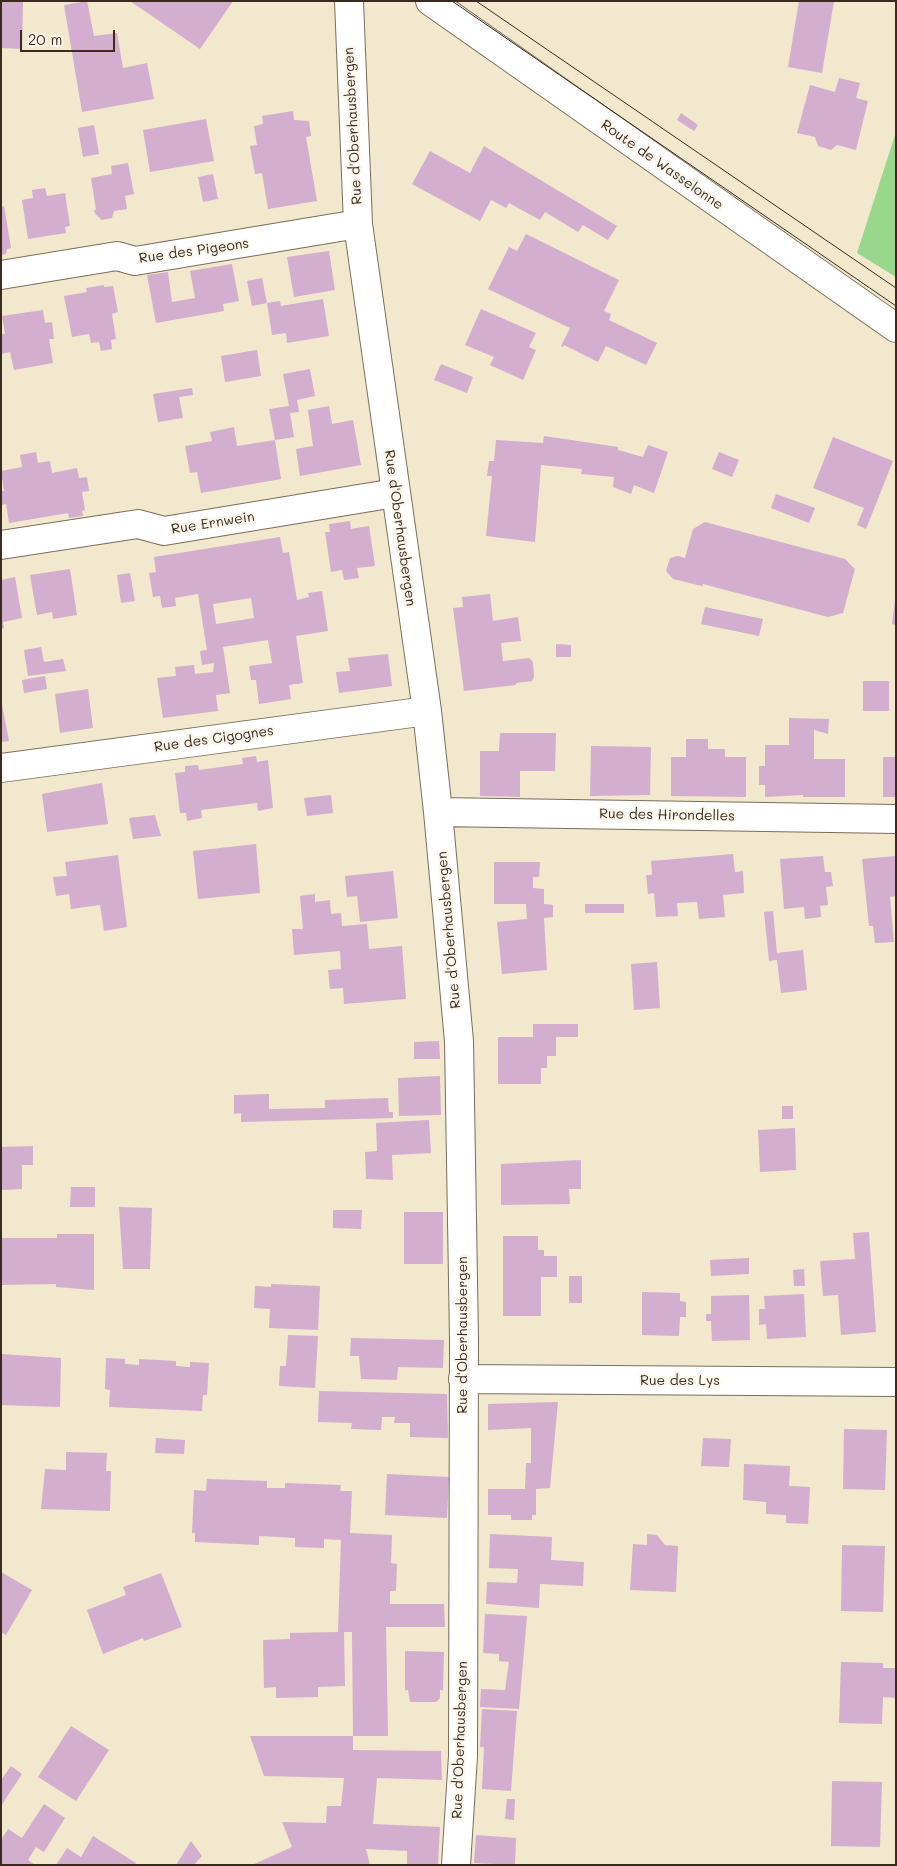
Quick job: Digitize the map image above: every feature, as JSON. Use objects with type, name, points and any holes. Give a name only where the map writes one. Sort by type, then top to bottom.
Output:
[{"type":"street","name":"Rue d'Oberhausbergen","points":[[349,1],[358,224],[427,710],[459,1041],[463,1379],[462,1756],[456,1865]]},
{"type":"street","name":"Route de Wasselonne","points":[[430,1],[896,328]]},
{"type":"street","name":"Rue des Pigeons","points":[[1,275],[117,256],[135,261],[358,224]]},
{"type":"street","name":"Rue Ernwein","points":[[1,545],[138,524],[164,531],[395,493]]},
{"type":"street","name":"Rue des Cigognes","points":[[1,768],[427,710]]},
{"type":"street","name":"Rue des Hirondelles","points":[[438,812],[896,819]]},
{"type":"street","name":"Rue des Lys","points":[[463,1379],[896,1382]]},
{"type":"green space","points":[[896,132],[896,277],[857,253]]},
{"type":"building","points":[[1,1],[23,2],[22,49],[1,48]]},
{"type":"building","points":[[87,1],[94,36],[117,33],[123,68],[147,63],[154,99],[82,112],[64,5]]},
{"type":"building","points":[[130,1],[233,1],[200,49]]},
{"type":"building","points":[[799,1],[834,1],[822,73],[788,67]]},
{"type":"building","points":[[839,78],[860,83],[856,98],[868,101],[856,150],[837,145],[831,150],[818,146],[815,137],[797,133],[810,85],[835,92]]},
{"type":"building","points":[[293,111],[294,120],[309,121],[311,136],[306,137],[317,201],[268,209],[262,173],[255,174],[250,146],[257,145],[254,126],[263,124],[262,116]]},
{"type":"building","points":[[681,113],[698,125],[694,131],[677,120]]},
{"type":"building","points":[[206,119],[214,161],[150,172],[143,130]]},
{"type":"building","points":[[94,125],[99,154],[83,157],[78,128]]},
{"type":"building","points":[[484,146],[617,226],[608,240],[583,225],[578,232],[545,212],[540,220],[509,203],[506,208],[491,200],[480,221],[412,184],[430,151],[470,173]]},
{"type":"building","points":[[128,163],[134,194],[125,196],[127,209],[114,211],[112,218],[102,220],[95,214],[91,178],[112,174],[111,166]]},
{"type":"building","points":[[213,174],[218,199],[203,202],[198,177]]},
{"type":"building","points":[[45,188],[47,196],[65,193],[70,226],[65,227],[66,233],[28,239],[22,200],[33,198],[32,190]]},
{"type":"building","points":[[4,206],[11,248],[7,249],[6,254],[1,255],[1,207]]},
{"type":"building","points":[[526,234],[619,280],[604,311],[611,314],[609,320],[657,343],[646,365],[606,346],[598,362],[564,345],[563,347],[561,346],[570,328],[488,289],[509,247],[517,251]]},
{"type":"building","points":[[329,251],[335,290],[294,297],[287,257]]},
{"type":"building","points":[[232,264],[239,301],[223,304],[224,311],[156,323],[147,275],[168,272],[172,302],[195,298],[190,271]]},
{"type":"building","points":[[262,278],[267,303],[252,306],[247,281]]},
{"type":"building","points":[[104,285],[104,287],[113,286],[118,312],[112,314],[116,339],[111,340],[112,349],[101,351],[99,342],[91,343],[89,334],[72,337],[64,296],[87,292],[86,288]]},
{"type":"building","points":[[323,299],[329,336],[287,343],[286,333],[272,335],[267,303],[280,301],[281,306]]},
{"type":"building","points":[[481,309],[536,333],[529,347],[536,350],[523,380],[490,365],[494,357],[465,345]]},
{"type":"building","points":[[43,310],[45,323],[52,322],[54,339],[49,339],[53,363],[14,370],[10,352],[1,354],[1,334],[5,334],[2,316]]},
{"type":"building","points":[[257,350],[261,376],[225,382],[221,356]]},
{"type":"building","points":[[441,364],[473,377],[467,393],[434,380]]},
{"type":"building","points":[[310,369],[315,396],[297,400],[299,412],[290,413],[294,437],[275,440],[269,409],[289,406],[283,374]]},
{"type":"building","points":[[192,388],[193,395],[179,397],[183,418],[158,422],[153,394]]},
{"type":"building","points":[[329,406],[332,424],[353,420],[361,465],[300,476],[296,449],[313,446],[308,410]]},
{"type":"building","points":[[234,427],[237,446],[275,440],[281,479],[201,493],[197,472],[190,473],[185,446],[212,441],[210,432]]},
{"type":"building","points":[[544,436],[618,447],[618,450],[643,457],[648,445],[668,452],[654,493],[634,485],[631,494],[613,487],[614,477],[581,474],[582,469],[541,465],[535,542],[486,536],[492,476],[487,476],[489,461],[494,461],[496,440],[543,443]]},
{"type":"building","points":[[833,437],[893,461],[866,529],[857,525],[864,508],[813,488]]},
{"type":"building","points":[[36,452],[38,463],[50,461],[52,473],[77,468],[79,478],[87,477],[89,491],[82,492],[85,510],[82,511],[83,516],[69,518],[68,513],[9,523],[6,504],[1,505],[1,491],[4,491],[1,471],[22,467],[20,455]]},
{"type":"building","points":[[719,452],[739,460],[732,477],[712,469]]},
{"type":"building","points":[[776,494],[815,508],[809,523],[771,508]]},
{"type":"building","points":[[350,521],[351,529],[369,526],[375,566],[357,568],[359,578],[344,580],[342,570],[331,572],[325,532],[330,532],[329,524]]},
{"type":"building","points":[[705,522],[845,559],[855,569],[843,613],[828,617],[703,584],[702,586],[673,579],[666,571],[670,558],[678,556],[685,558],[693,529]]},
{"type":"building","points":[[280,537],[283,553],[289,552],[297,600],[309,597],[308,593],[322,591],[328,631],[296,636],[303,683],[289,685],[291,699],[259,704],[256,680],[251,680],[249,666],[272,663],[268,640],[223,647],[230,693],[216,695],[218,711],[163,718],[157,678],[176,676],[175,667],[194,665],[195,674],[213,672],[214,663],[202,665],[200,651],[207,650],[198,594],[175,598],[176,606],[162,608],[160,596],[153,597],[149,573],[156,572],[154,557]],"holes":[[[251,598],[254,618],[216,624],[213,604]]]},
{"type":"building","points":[[70,569],[77,615],[53,619],[52,612],[37,615],[30,575]]},
{"type":"building","points":[[130,573],[135,601],[121,603],[117,575]]},
{"type":"building","points":[[15,577],[22,618],[3,622],[4,628],[1,629],[1,580]]},
{"type":"building","points":[[490,594],[493,621],[518,617],[521,641],[501,643],[503,661],[529,658],[533,662],[534,677],[532,681],[516,683],[516,685],[464,691],[453,608],[463,607],[462,597]]},
{"type":"building","points":[[896,599],[896,625],[892,624]]},
{"type":"building","points":[[705,607],[763,619],[759,636],[701,624]]},
{"type":"building","points":[[556,644],[571,645],[571,657],[556,657]]},
{"type":"building","points":[[41,647],[44,662],[63,659],[66,671],[28,676],[24,650]]},
{"type":"building","points":[[388,654],[392,686],[339,693],[336,672],[350,671],[348,658]]},
{"type":"building","points":[[45,676],[47,689],[24,693],[22,680]]},
{"type":"building","points":[[863,681],[889,681],[889,711],[863,711]]},
{"type":"building","points":[[88,689],[93,728],[60,733],[55,694]]},
{"type":"building","points":[[1,699],[9,741],[1,742]]},
{"type":"building","points":[[789,718],[829,719],[828,734],[814,730],[814,759],[845,759],[845,797],[803,797],[803,795],[765,797],[765,785],[759,785],[759,766],[765,766],[765,745],[789,745]]},
{"type":"building","points":[[500,733],[556,733],[555,771],[520,771],[520,797],[480,796],[480,751],[499,751]]},
{"type":"building","points":[[686,739],[708,739],[708,749],[725,749],[725,757],[746,757],[746,797],[671,796],[671,757],[686,757]]},
{"type":"building","points":[[591,746],[651,747],[650,795],[590,796]]},
{"type":"building","points":[[256,756],[257,762],[268,760],[273,808],[258,811],[257,803],[201,810],[202,818],[187,821],[186,813],[180,813],[175,773],[185,772],[185,766],[198,765],[199,770],[243,764],[242,758]]},
{"type":"building","points":[[883,757],[896,757],[896,797],[883,797]]},
{"type":"building","points":[[102,783],[108,824],[47,832],[42,794]]},
{"type":"building","points":[[331,795],[333,813],[307,816],[304,798]]},
{"type":"building","points":[[155,815],[161,836],[133,839],[129,818]]},
{"type":"building","points":[[256,844],[260,893],[198,899],[193,851]]},
{"type":"building","points":[[733,854],[735,872],[743,871],[744,893],[723,895],[725,917],[699,919],[697,902],[677,903],[678,916],[656,917],[654,893],[648,894],[646,875],[652,875],[651,861]]},
{"type":"building","points":[[118,855],[127,927],[104,931],[100,905],[71,909],[69,894],[56,896],[53,877],[67,876],[65,862]]},
{"type":"building","points":[[823,856],[825,872],[831,872],[833,886],[826,887],[828,905],[820,906],[821,917],[805,919],[804,907],[784,909],[780,859]]},
{"type":"building","points":[[896,856],[896,896],[890,897],[894,942],[875,943],[873,926],[869,926],[862,859]]},
{"type":"building","points":[[494,862],[540,862],[539,877],[533,877],[533,888],[544,889],[544,904],[553,905],[553,917],[544,918],[547,970],[502,974],[497,922],[527,919],[526,904],[494,904]]},
{"type":"building","points":[[393,871],[398,918],[360,922],[357,896],[347,897],[345,876]]},
{"type":"building","points":[[315,894],[315,902],[330,900],[331,914],[341,913],[342,926],[367,924],[369,949],[402,946],[406,999],[344,1004],[343,988],[330,989],[328,970],[341,969],[340,951],[294,955],[292,929],[303,929],[300,896]]},
{"type":"building","points":[[585,904],[624,904],[624,913],[585,913]]},
{"type":"building","points":[[773,911],[777,953],[803,950],[807,990],[781,993],[777,960],[769,961],[764,912]]},
{"type":"building","points":[[657,962],[660,1008],[634,1010],[631,964]]},
{"type":"building","points":[[533,1024],[578,1024],[578,1037],[556,1037],[556,1056],[547,1056],[547,1068],[541,1068],[541,1084],[498,1084],[498,1037],[533,1037]]},
{"type":"building","points":[[439,1041],[440,1059],[414,1059],[414,1042]]},
{"type":"building","points":[[440,1076],[441,1115],[399,1116],[398,1078]]},
{"type":"building","points":[[269,1094],[269,1109],[325,1108],[325,1100],[388,1098],[389,1112],[393,1112],[393,1118],[241,1122],[241,1113],[234,1114],[234,1095]]},
{"type":"building","points":[[782,1106],[793,1106],[793,1119],[782,1119]]},
{"type":"building","points":[[429,1120],[431,1153],[392,1155],[393,1180],[366,1179],[365,1152],[377,1151],[376,1123]]},
{"type":"building","points":[[795,1128],[796,1170],[760,1172],[758,1130]]},
{"type":"building","points":[[33,1146],[33,1165],[22,1165],[22,1189],[1,1190],[1,1147]]},
{"type":"building","points":[[581,1160],[581,1189],[569,1189],[570,1204],[501,1205],[501,1164]]},
{"type":"building","points":[[71,1187],[95,1187],[95,1207],[70,1207]]},
{"type":"building","points":[[119,1207],[152,1208],[150,1269],[123,1269]]},
{"type":"building","points":[[333,1210],[362,1210],[361,1229],[333,1228]]},
{"type":"building","points":[[404,1212],[443,1212],[443,1264],[404,1264]]},
{"type":"building","points":[[869,1232],[876,1332],[841,1335],[838,1295],[823,1296],[820,1261],[855,1259],[853,1233]]},
{"type":"building","points":[[57,1234],[94,1234],[94,1290],[56,1287],[56,1284],[1,1285],[1,1238],[57,1238]]},
{"type":"building","points":[[503,1236],[538,1236],[538,1250],[544,1250],[544,1256],[557,1256],[557,1277],[541,1277],[541,1316],[503,1316]]},
{"type":"building","points":[[749,1258],[749,1274],[711,1276],[710,1260]]},
{"type":"building","points":[[804,1269],[805,1286],[794,1286],[793,1270]]},
{"type":"building","points":[[569,1276],[582,1276],[582,1303],[569,1303]]},
{"type":"building","points":[[271,1284],[320,1286],[318,1330],[269,1328],[270,1309],[254,1308],[255,1286],[271,1287]]},
{"type":"building","points":[[642,1292],[680,1293],[680,1301],[686,1302],[686,1317],[680,1317],[679,1336],[642,1335]]},
{"type":"building","points":[[804,1294],[806,1337],[767,1339],[766,1324],[759,1325],[759,1309],[765,1309],[764,1296]]},
{"type":"building","points":[[749,1295],[750,1340],[712,1341],[711,1321],[706,1321],[706,1314],[711,1314],[711,1296]]},
{"type":"building","points":[[288,1335],[318,1336],[315,1388],[279,1386],[280,1366],[286,1366]]},
{"type":"building","points":[[351,1338],[444,1340],[443,1368],[398,1367],[397,1380],[361,1379],[359,1356],[350,1356]]},
{"type":"building","points":[[1,1354],[61,1358],[60,1407],[1,1405]]},
{"type":"building","points":[[106,1358],[125,1359],[125,1364],[139,1365],[139,1359],[176,1361],[176,1366],[190,1367],[190,1362],[209,1363],[207,1395],[203,1395],[202,1411],[109,1407],[110,1390],[105,1389]]},
{"type":"building","points":[[319,1391],[447,1394],[448,1438],[410,1437],[410,1423],[394,1423],[395,1417],[382,1417],[381,1430],[351,1429],[352,1423],[318,1422]]},
{"type":"building","points":[[558,1402],[550,1488],[536,1489],[536,1515],[532,1515],[532,1520],[511,1520],[511,1515],[488,1515],[488,1489],[525,1489],[526,1463],[531,1463],[531,1428],[488,1430],[488,1404]]},
{"type":"building","points":[[844,1429],[887,1430],[885,1490],[843,1489]]},
{"type":"building","points":[[156,1438],[185,1440],[184,1454],[155,1453]]},
{"type":"building","points":[[703,1438],[731,1439],[729,1467],[701,1466]]},
{"type":"building","points":[[66,1452],[107,1453],[106,1471],[111,1471],[110,1511],[41,1509],[45,1469],[66,1470]]},
{"type":"building","points":[[744,1464],[790,1466],[789,1486],[810,1487],[808,1524],[786,1523],[786,1515],[766,1514],[766,1502],[743,1500]]},
{"type":"building","points":[[387,1474],[449,1477],[447,1518],[385,1515]]},
{"type":"building","points":[[207,1479],[267,1481],[267,1488],[285,1488],[285,1483],[341,1485],[340,1491],[352,1491],[350,1533],[392,1535],[391,1563],[397,1564],[396,1591],[390,1591],[390,1604],[444,1604],[445,1627],[386,1627],[388,1736],[353,1736],[352,1632],[344,1632],[345,1686],[318,1687],[318,1697],[276,1698],[276,1687],[264,1688],[263,1640],[290,1639],[290,1633],[338,1632],[341,1540],[324,1539],[324,1548],[295,1547],[295,1538],[259,1536],[259,1545],[195,1542],[195,1533],[192,1533],[194,1490],[206,1491]]},
{"type":"building","points":[[490,1534],[552,1537],[551,1560],[584,1562],[583,1586],[540,1584],[539,1608],[486,1604],[487,1582],[517,1583],[518,1569],[489,1568]]},
{"type":"building","points":[[647,1534],[657,1535],[665,1545],[678,1546],[676,1592],[630,1590],[633,1544],[647,1545]]},
{"type":"building","points":[[842,1545],[885,1546],[883,1612],[841,1611]]},
{"type":"building","points":[[1,1572],[32,1590],[6,1635],[1,1632]]},
{"type":"building","points":[[161,1573],[182,1627],[144,1641],[143,1638],[103,1654],[87,1610],[126,1595],[123,1587]]},
{"type":"building","points":[[485,1614],[527,1616],[519,1709],[480,1707],[481,1689],[505,1690],[509,1662],[499,1661],[499,1654],[483,1653]]},
{"type":"building","points":[[405,1651],[444,1652],[443,1690],[440,1690],[440,1698],[436,1702],[410,1702],[408,1690],[405,1690]]},
{"type":"building","points":[[841,1662],[883,1663],[883,1668],[896,1668],[896,1698],[883,1697],[882,1724],[839,1723]]},
{"type":"building","points":[[482,1709],[517,1711],[511,1791],[482,1789],[484,1747],[480,1747]]},
{"type":"building","points":[[71,1726],[109,1750],[76,1801],[38,1777]]},
{"type":"building","points":[[250,1736],[353,1736],[353,1750],[441,1751],[442,1780],[377,1778],[373,1824],[440,1827],[438,1865],[407,1865],[407,1851],[366,1849],[370,1865],[252,1865],[292,1847],[282,1822],[326,1823],[327,1806],[341,1806],[344,1778],[264,1776]]},
{"type":"building","points":[[11,1766],[22,1774],[1,1806],[1,1780]]},
{"type":"building","points":[[832,1781],[882,1782],[880,1847],[831,1846]]},
{"type":"building","points":[[507,1799],[515,1799],[514,1820],[505,1819]]},
{"type":"building","points":[[44,1804],[65,1818],[44,1852],[36,1847],[28,1860],[35,1865],[1,1865],[1,1840],[8,1829],[22,1838]]},
{"type":"building","points":[[476,1835],[516,1838],[515,1865],[474,1863]]},
{"type":"building","points":[[93,1836],[136,1863],[135,1865],[56,1865],[67,1848],[81,1857]]},
{"type":"building","points":[[191,1841],[202,1856],[194,1865],[176,1865]]},
{"type":"tram line","points":[[452,1],[896,306]]},
{"type":"tram line","points":[[476,1],[896,288]]}]
